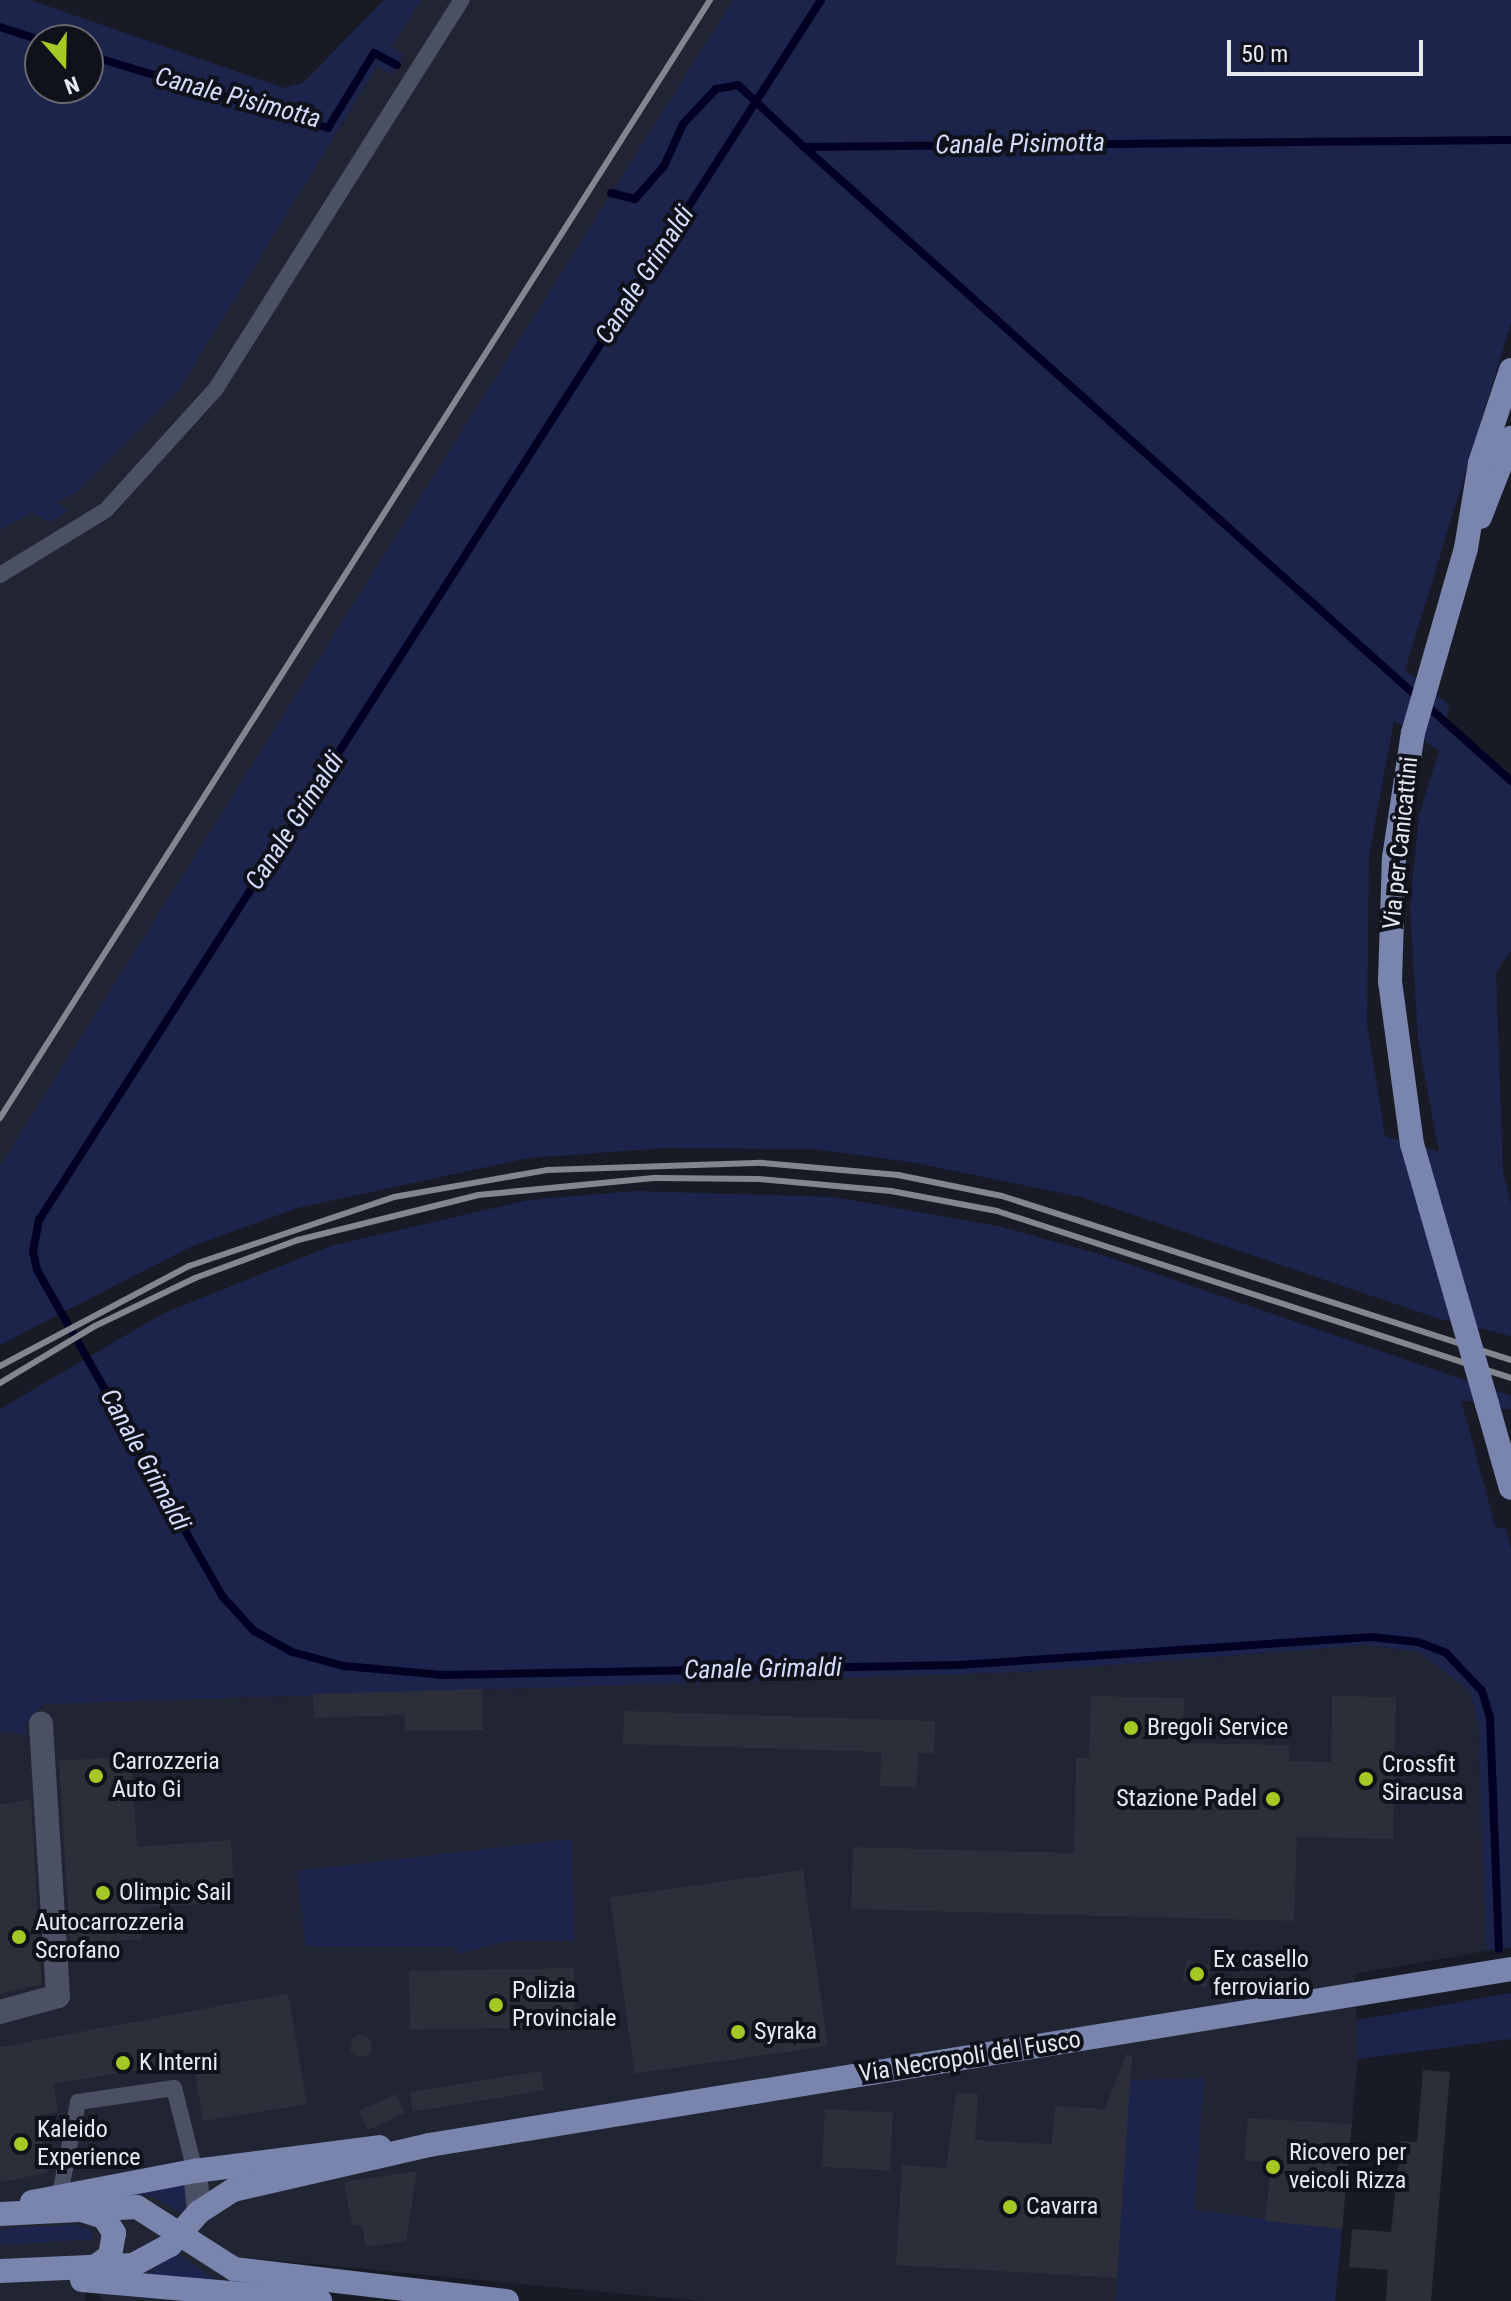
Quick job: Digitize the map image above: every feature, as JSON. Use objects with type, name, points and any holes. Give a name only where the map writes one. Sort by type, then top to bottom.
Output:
[{"type":"main road","points":[[1466,548],[1480,463],[1511,370]]},
{"type":"main road","points":[[1466,548],[1511,438]]},
{"type":"main road","name":"Via per Canicattini","points":[[1466,548],[1413,733],[1390,923],[1400,1082],[1412,1144],[1511,1488]]},
{"type":"main road","name":"Via Necropoli del Fusco","points":[[429,2145],[1511,1969]]},
{"type":"main road","points":[[0,2212],[70,2202],[195,2171],[333,2149],[429,2145]]},
{"type":"main road","points":[[0,2271],[95,2267],[151,2258],[199,2212],[255,2182],[429,2145]]},
{"type":"main road","points":[[70,2202],[137,2207],[181,2230],[234,2269],[507,2301]]},
{"type":"main road","points":[[70,2202],[104,2217],[114,2233],[110,2256],[95,2267]]},
{"type":"main road","points":[[199,2212],[206,2251]]},
{"type":"main road","points":[[0,2271],[320,2301]]},
{"type":"street","points":[[0,2012],[58,1996],[41,1724]]},
{"type":"street","points":[[195,2171],[199,2212]]},
{"type":"lane","points":[[0,575],[106,510],[215,390],[462,0]]},
{"type":"lane","points":[[70,2202],[78,2102],[174,2088],[195,2171]]},
{"type":"shaded area","points":[[0,0],[30,0],[99,24],[24,24],[24,104],[104,104],[104,26],[284,88],[303,83],[384,0],[421,0],[391,47],[403,55],[391,75],[377,67],[180,388],[77,492],[56,502],[69,511],[49,522],[32,512],[0,530]]},
{"type":"shaded area","points":[[421,0],[733,0],[0,1166],[0,530],[33,511],[69,511],[55,502],[180,388],[377,67],[391,75],[391,47]]},
{"type":"shaded area","points":[[733,0],[1511,0],[1511,323],[1405,670],[1449,705],[1447,719],[1511,776],[1511,950],[1496,972],[1503,1172],[1511,1204],[1511,1336],[1437,1318],[1081,1197],[911,1162],[812,1149],[665,1148],[529,1158],[297,1208],[190,1247],[0,1345],[0,1166]],"holes":[[[1394,720],[1439,751],[1419,815],[1410,907],[1418,1039],[1439,1152],[1385,1136],[1367,1024],[1369,856]]]},
{"type":"shaded area","points":[[635,1191],[833,1197],[998,1226],[1099,1254],[1511,1396],[1511,1410],[1461,1400],[1496,1529],[1505,1527],[1511,1548],[1511,1947],[1486,1951],[1478,1722],[1470,1691],[1419,1652],[1367,1645],[1023,1672],[44,1704],[25,1725],[26,1735],[0,1731],[0,1409],[162,1314],[331,1246],[528,1200]]},
{"type":"shaded area","points":[[1367,1645],[1419,1652],[1470,1690],[1478,1722],[1486,1951],[1355,1974],[1358,2059],[1335,2301],[699,2301],[239,2257],[240,2301],[103,2301],[97,2292],[85,2291],[85,2301],[0,2301],[0,1731],[25,1735],[25,1725],[44,1704],[1023,1672]]},
{"type":"shaded area","points":[[572,1839],[574,1941],[506,1941],[458,1954],[454,1946],[306,1946],[297,1871]]},
{"type":"shaded area","points":[[1511,1993],[1511,2039],[1358,2059],[1357,2020]]},
{"type":"shaded area","points":[[1204,2078],[1194,2210],[1342,2229],[1335,2301],[1116,2301],[1129,2080]]},
{"type":"shaded area","points":[[188,2181],[190,2200],[181,2213],[154,2197],[121,2191]]},
{"type":"shaded area","points":[[74,2225],[90,2229],[94,2239],[0,2245],[0,2231],[9,2228]]},
{"type":"shaded area","points":[[175,2252],[211,2277],[228,2286],[148,2274]]},
{"type":"building","points":[[482,1689],[483,1730],[405,1731],[405,1715],[314,1718],[313,1694]]},
{"type":"building","points":[[1091,1696],[1184,1698],[1183,1743],[1290,1745],[1289,1761],[1331,1762],[1332,1696],[1396,1697],[1393,1839],[1297,1837],[1294,1921],[851,1909],[853,1847],[1074,1853],[1076,1758],[1089,1758]]},
{"type":"building","points":[[624,1711],[935,1721],[934,1754],[918,1753],[917,1787],[880,1786],[881,1752],[623,1744]]},
{"type":"building","points":[[131,1756],[137,1847],[231,1840],[235,1902],[140,1908],[142,1939],[70,1943],[59,1761]]},
{"type":"building","points":[[31,1799],[42,1984],[0,1994],[0,1805]]},
{"type":"building","points":[[803,1870],[828,2046],[635,2073],[610,1897]]},
{"type":"building","name":"Ex casello ferroviario","points":[[1187,1960],[1211,1966],[1206,1987],[1182,1981]]},
{"type":"building","points":[[574,1968],[575,2027],[410,2030],[409,1971]]},
{"type":"building","points":[[288,1993],[307,2104],[203,2121],[193,2061],[54,2084],[58,2112],[38,2116],[48,2173],[0,2182],[0,2047]]},
{"type":"building","points":[[361,2035],[369,2038],[372,2046],[369,2054],[361,2057],[353,2054],[350,2046],[353,2038]]},
{"type":"building","points":[[1126,2054],[1132,2056],[1117,2278],[896,2265],[902,2165],[946,2168],[956,2093],[978,2094],[975,2140],[1052,2144],[1055,2106],[1105,2109]]},
{"type":"building","points":[[1423,2070],[1450,2072],[1431,2301],[1386,2301],[1388,2270],[1349,2267],[1352,2229],[1391,2232],[1401,2141],[1417,2142]]},
{"type":"building","points":[[541,2071],[544,2091],[413,2112],[410,2092]]},
{"type":"building","points":[[396,2094],[405,2113],[368,2130],[359,2111]]},
{"type":"building","points":[[825,2109],[893,2113],[890,2170],[822,2167]]},
{"type":"building","points":[[1248,2118],[1352,2124],[1342,2229],[1265,2221],[1271,2163],[1244,2160]]},
{"type":"building","points":[[417,2171],[406,2241],[366,2247],[362,2225],[352,2226],[344,2182]]},
{"type":"waterway","name":"Canale Grimaldi","points":[[821,0],[39,1220],[33,1251],[37,1270],[222,1596],[254,1631],[292,1652],[344,1666],[442,1675],[959,1665],[1371,1637],[1418,1642],[1446,1653],[1482,1691],[1490,1717],[1499,1949]]},
{"type":"waterway","name":"Canale Pisimotta","points":[[0,27],[24,35]]},
{"type":"waterway","name":"Canale Pisimotta","points":[[104,60],[328,128],[374,53],[397,65]]},
{"type":"waterway","name":"Canale Pisimotta","points":[[611,193],[635,199],[664,166],[683,124],[716,89],[738,85],[804,147],[1511,140]]},
{"type":"waterway","points":[[804,147],[1511,781]]},
{"type":"railway","points":[[0,1118],[710,0]]},
{"type":"railway","points":[[0,1366],[189,1266],[394,1197],[547,1170],[762,1163],[898,1175],[1002,1196],[1511,1360]]},
{"type":"railway","points":[[0,1383],[95,1326],[195,1278],[298,1240],[478,1195],[656,1178],[759,1179],[891,1191],[997,1211],[1511,1378]]},
{"type":"place","name":"Bregoli Service","points":[[1131,1728]]},
{"type":"place","name":"Carrozzeria Auto Gi","points":[[96,1776]]},
{"type":"place","name":"Crossfit Siracusa","points":[[1366,1779]]},
{"type":"place","name":"Stazione Padel","points":[[1273,1799]]},
{"type":"place","name":"Olimpic Sail","points":[[103,1893]]},
{"type":"place","name":"Autocarrozzeria Scrofano","points":[[19,1937]]},
{"type":"place","name":"Ex casello ferroviario","points":[[1197,1974]]},
{"type":"place","name":"Polizia Provinciale","points":[[496,2005]]},
{"type":"place","name":"Syraka","points":[[738,2032]]},
{"type":"place","name":"K Interni","points":[[123,2063]]},
{"type":"place","name":"Kaleido Experience","points":[[21,2144]]},
{"type":"place","name":"Ricovero per veicoli Rizza","points":[[1273,2167]]},
{"type":"place","name":"Cavarra","points":[[1010,2207]]}]
